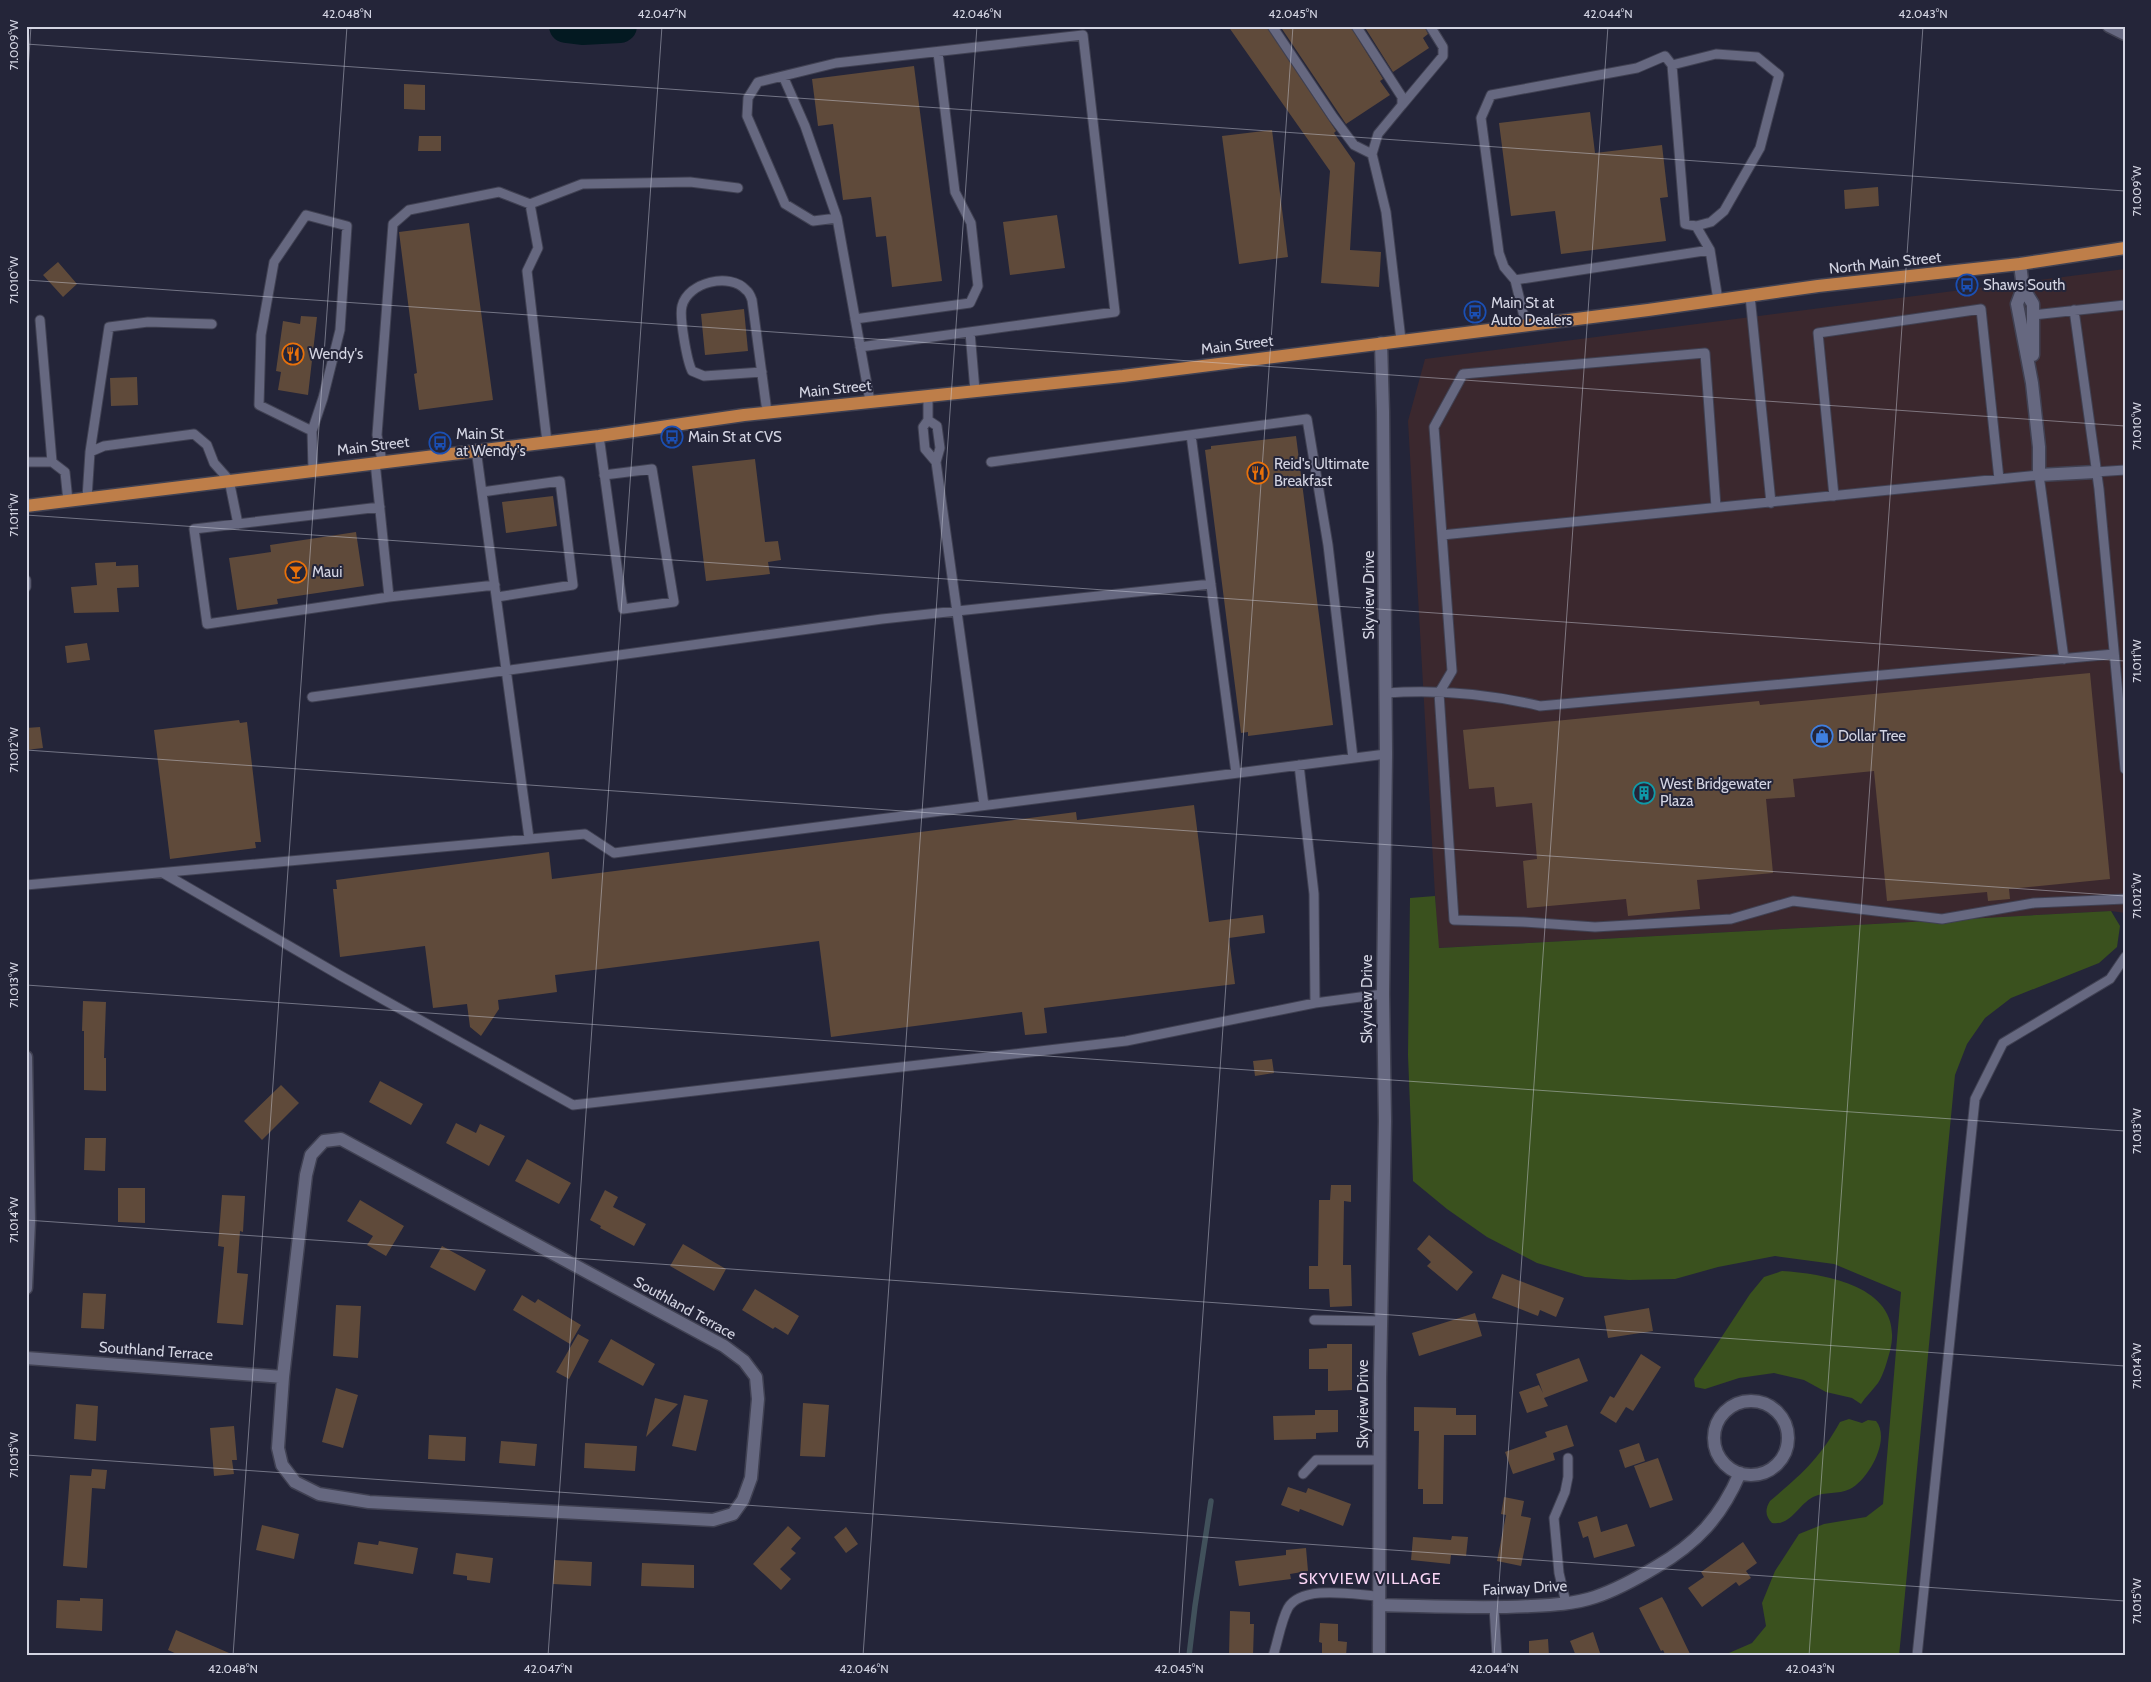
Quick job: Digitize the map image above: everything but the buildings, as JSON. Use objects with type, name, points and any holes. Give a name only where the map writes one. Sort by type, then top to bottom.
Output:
[{"type":"main road","name":"North Main Street","points":[[1648,310],[1818,286],[2020,264],[2125,248]]},
{"type":"main road","name":"Main Street","points":[[26,506],[476,449],[599,436],[767,412],[1123,376],[1648,310]]},
{"type":"street","points":[[2109,26],[2125,34]]},
{"type":"street","points":[[2020,264],[2023,288],[2018,304],[2032,383],[2039,447],[2039,475],[2095,472]]},
{"type":"street","points":[[2023,288],[2033,304],[2032,383]]},
{"type":"street","name":"Skyview Drive","points":[[1379,1656],[1379,1460],[1384,1121],[1383,994],[1386,754],[1381,343]]},
{"type":"street","points":[[26,1057],[30,1222],[26,1288]]},
{"type":"street","name":"Southland Terrace","points":[[341,1139],[724,1346],[744,1361],[756,1377],[758,1399],[751,1478],[742,1500],[733,1514],[713,1520],[369,1502],[319,1494],[295,1482],[282,1465],[278,1448],[283,1377],[306,1175],[311,1155],[324,1141],[341,1139]]},
{"type":"street","name":"Southland Terrace","points":[[26,1358],[283,1377]]},
{"type":"street","points":[[1748,1401],[1763,1403],[1776,1412],[1785,1425],[1787,1433],[1786,1449],[1778,1463],[1771,1469],[1756,1474],[1740,1473],[1727,1466],[1717,1453],[1714,1438],[1717,1423],[1726,1410],[1740,1403],[1748,1401]]},
{"type":"street","name":"Fairway Drive","points":[[1379,1601],[1494,1607],[1566,1604],[1593,1598],[1628,1584],[1666,1561],[1699,1536],[1717,1517],[1730,1497],[1740,1473]]},
{"type":"lane","points":[[1272,26],[1354,145],[1372,154]]},
{"type":"lane","points":[[1356,26],[1398,88],[1402,96],[1402,105]]},
{"type":"lane","points":[[1401,340],[1386,212],[1372,154],[1378,134],[1443,56],[1443,47],[1430,26]]},
{"type":"lane","points":[[837,218],[813,222],[785,204],[747,116],[748,98],[758,82],[836,64],[1083,35],[1115,312],[860,348]]},
{"type":"lane","points":[[855,319],[970,303],[978,286],[971,223],[955,192],[938,53]]},
{"type":"lane","points":[[1526,325],[1515,280],[1504,267],[1499,254],[1481,118],[1491,95],[1637,68],[1665,56],[1672,65],[1685,224],[1696,226],[1711,222],[1724,211],[1760,148],[1779,75],[1757,57],[1716,54],[1672,65]]},
{"type":"lane","points":[[783,76],[805,126],[837,218],[870,401]]},
{"type":"lane","points":[[390,597],[380,507],[377,435],[393,224],[409,210],[499,192],[530,204],[582,184],[690,182],[738,188]]},
{"type":"lane","points":[[530,204],[538,248],[527,271],[547,442]]},
{"type":"lane","points":[[312,431],[259,405],[262,335],[274,262],[306,215],[347,226],[340,330],[323,398],[312,431],[313,470]]},
{"type":"lane","points":[[1696,226],[1710,250],[1718,300]]},
{"type":"lane","points":[[1515,280],[1710,250]]},
{"type":"lane","points":[[762,372],[704,376],[692,371],[687,361],[682,307],[689,292],[706,283],[728,281],[746,289],[752,300],[762,372],[767,412]]},
{"type":"lane","points":[[1750,296],[1771,503]]},
{"type":"lane","points":[[2033,315],[2125,305]]},
{"type":"lane","points":[[1834,496],[1818,333],[1981,309],[1999,479]]},
{"type":"lane","points":[[2074,310],[2098,489],[2125,769]]},
{"type":"lane","points":[[40,320],[52,462]]},
{"type":"lane","points":[[87,498],[90,452],[109,327],[148,322],[212,324]]},
{"type":"lane","points":[[970,332],[975,391]]},
{"type":"lane","points":[[1716,507],[1705,353],[1463,374],[1434,427],[1452,671],[1439,693],[1454,920],[1595,927],[1731,919],[1794,901],[1942,919],[2034,903],[2125,899]]},
{"type":"lane","points":[[928,396],[928,420],[923,427],[925,449],[936,462]]},
{"type":"lane","points":[[991,462],[1307,419],[1328,545],[1345,682],[1352,758]]},
{"type":"lane","points":[[928,420],[937,426],[940,448],[936,462],[984,806]]},
{"type":"lane","points":[[90,452],[104,446],[194,434],[207,445],[214,463],[229,480],[238,524]]},
{"type":"lane","points":[[1191,435],[1236,773]]},
{"type":"lane","points":[[599,436],[604,475],[623,609],[674,602],[652,469],[604,475]]},
{"type":"lane","points":[[476,449],[529,838]]},
{"type":"lane","points":[[26,462],[52,462],[65,472],[68,500]]},
{"type":"lane","points":[[2095,472],[2125,470]]},
{"type":"lane","points":[[1442,534],[1771,503],[2039,475],[2064,659]]},
{"type":"lane","points":[[482,492],[560,481],[573,584],[497,597]]},
{"type":"lane","points":[[380,507],[194,529],[207,624],[390,597],[495,585]]},
{"type":"lane","points":[[26,580],[26,587]]},
{"type":"lane","points":[[312,697],[882,619],[1210,584]]},
{"type":"lane","points":[[1386,693],[1420,690],[1496,696],[1540,706],[2114,654]]},
{"type":"lane","points":[[26,885],[585,834],[614,853],[1386,754]]},
{"type":"lane","points":[[1299,765],[1314,894],[1315,1003]]},
{"type":"lane","points":[[163,872],[341,976],[573,1105],[1126,1041],[1315,1003],[1383,994]]},
{"type":"lane","points":[[1917,1656],[1975,1099],[2003,1043],[2110,979],[2125,957]]},
{"type":"lane","points":[[1314,1320],[1381,1321]]},
{"type":"lane","points":[[1566,1604],[1558,1573],[1554,1518],[1566,1492],[1568,1458]]},
{"type":"lane","points":[[1303,1474],[1316,1460],[1379,1460]]},
{"type":"lane","points":[[1273,1656],[1288,1608],[1303,1594],[1318,1592],[1379,1601]]},
{"type":"lane","points":[[1494,1607],[1497,1656]]},
{"type":"shaded area","name":"West Bridgewater Plaza","points":[[2125,269],[2125,913],[2111,911],[1438,948],[1408,421],[1425,359]]},
{"type":"green space","points":[[1435,896],[1439,948],[2111,911],[2120,926],[2117,947],[2099,963],[2011,998],[1985,1018],[1967,1044],[1955,1075],[1899,1656],[1722,1656],[1752,1643],[1766,1626],[1762,1603],[1775,1571],[1799,1534],[1824,1524],[1866,1517],[1883,1504],[1901,1292],[1834,1264],[1775,1256],[1718,1267],[1675,1279],[1629,1280],[1585,1277],[1537,1263],[1487,1237],[1447,1209],[1413,1181],[1408,1055],[1410,898]]},
{"type":"green space","points":[[1782,1271],[1820,1276],[1859,1288],[1875,1298],[1886,1312],[1892,1329],[1890,1351],[1880,1379],[1861,1404],[1852,1398],[1826,1392],[1804,1380],[1774,1373],[1739,1378],[1705,1389],[1695,1387],[1694,1379],[1750,1294],[1764,1277]]},
{"type":"green space","points":[[1849,1419],[1862,1423],[1868,1420],[1876,1421],[1880,1429],[1879,1448],[1871,1468],[1850,1489],[1813,1497],[1789,1518],[1779,1523],[1772,1523],[1766,1512],[1770,1501],[1791,1483],[1817,1456],[1840,1422]]},
{"type":"waterway","points":[[566,26],[582,28],[620,26]]},
{"type":"waterway","points":[[1189,1656],[1211,1501]]},
{"type":"place","name":"Shaws South","points":[[1967,285]]},
{"type":"place","name":"Main St at Auto Dealers","points":[[1475,312]]},
{"type":"place","name":"Wendy's","points":[[293,354]]},
{"type":"place","name":"Main St at CVS","points":[[672,437]]},
{"type":"place","name":"Main St at Wendy's","points":[[440,443]]},
{"type":"place","name":"Reid's Ultimate Breakfast","points":[[1258,473]]},
{"type":"place","name":"Maui","points":[[296,572]]},
{"type":"place","name":"Dollar Tree","points":[[1822,736]]},
{"type":"place","name":"West Bridgewater Plaza","points":[[1644,793]]},
{"type":"district","name":"SKYVIEW VILLAGE","points":[[1370,1578]]}]
